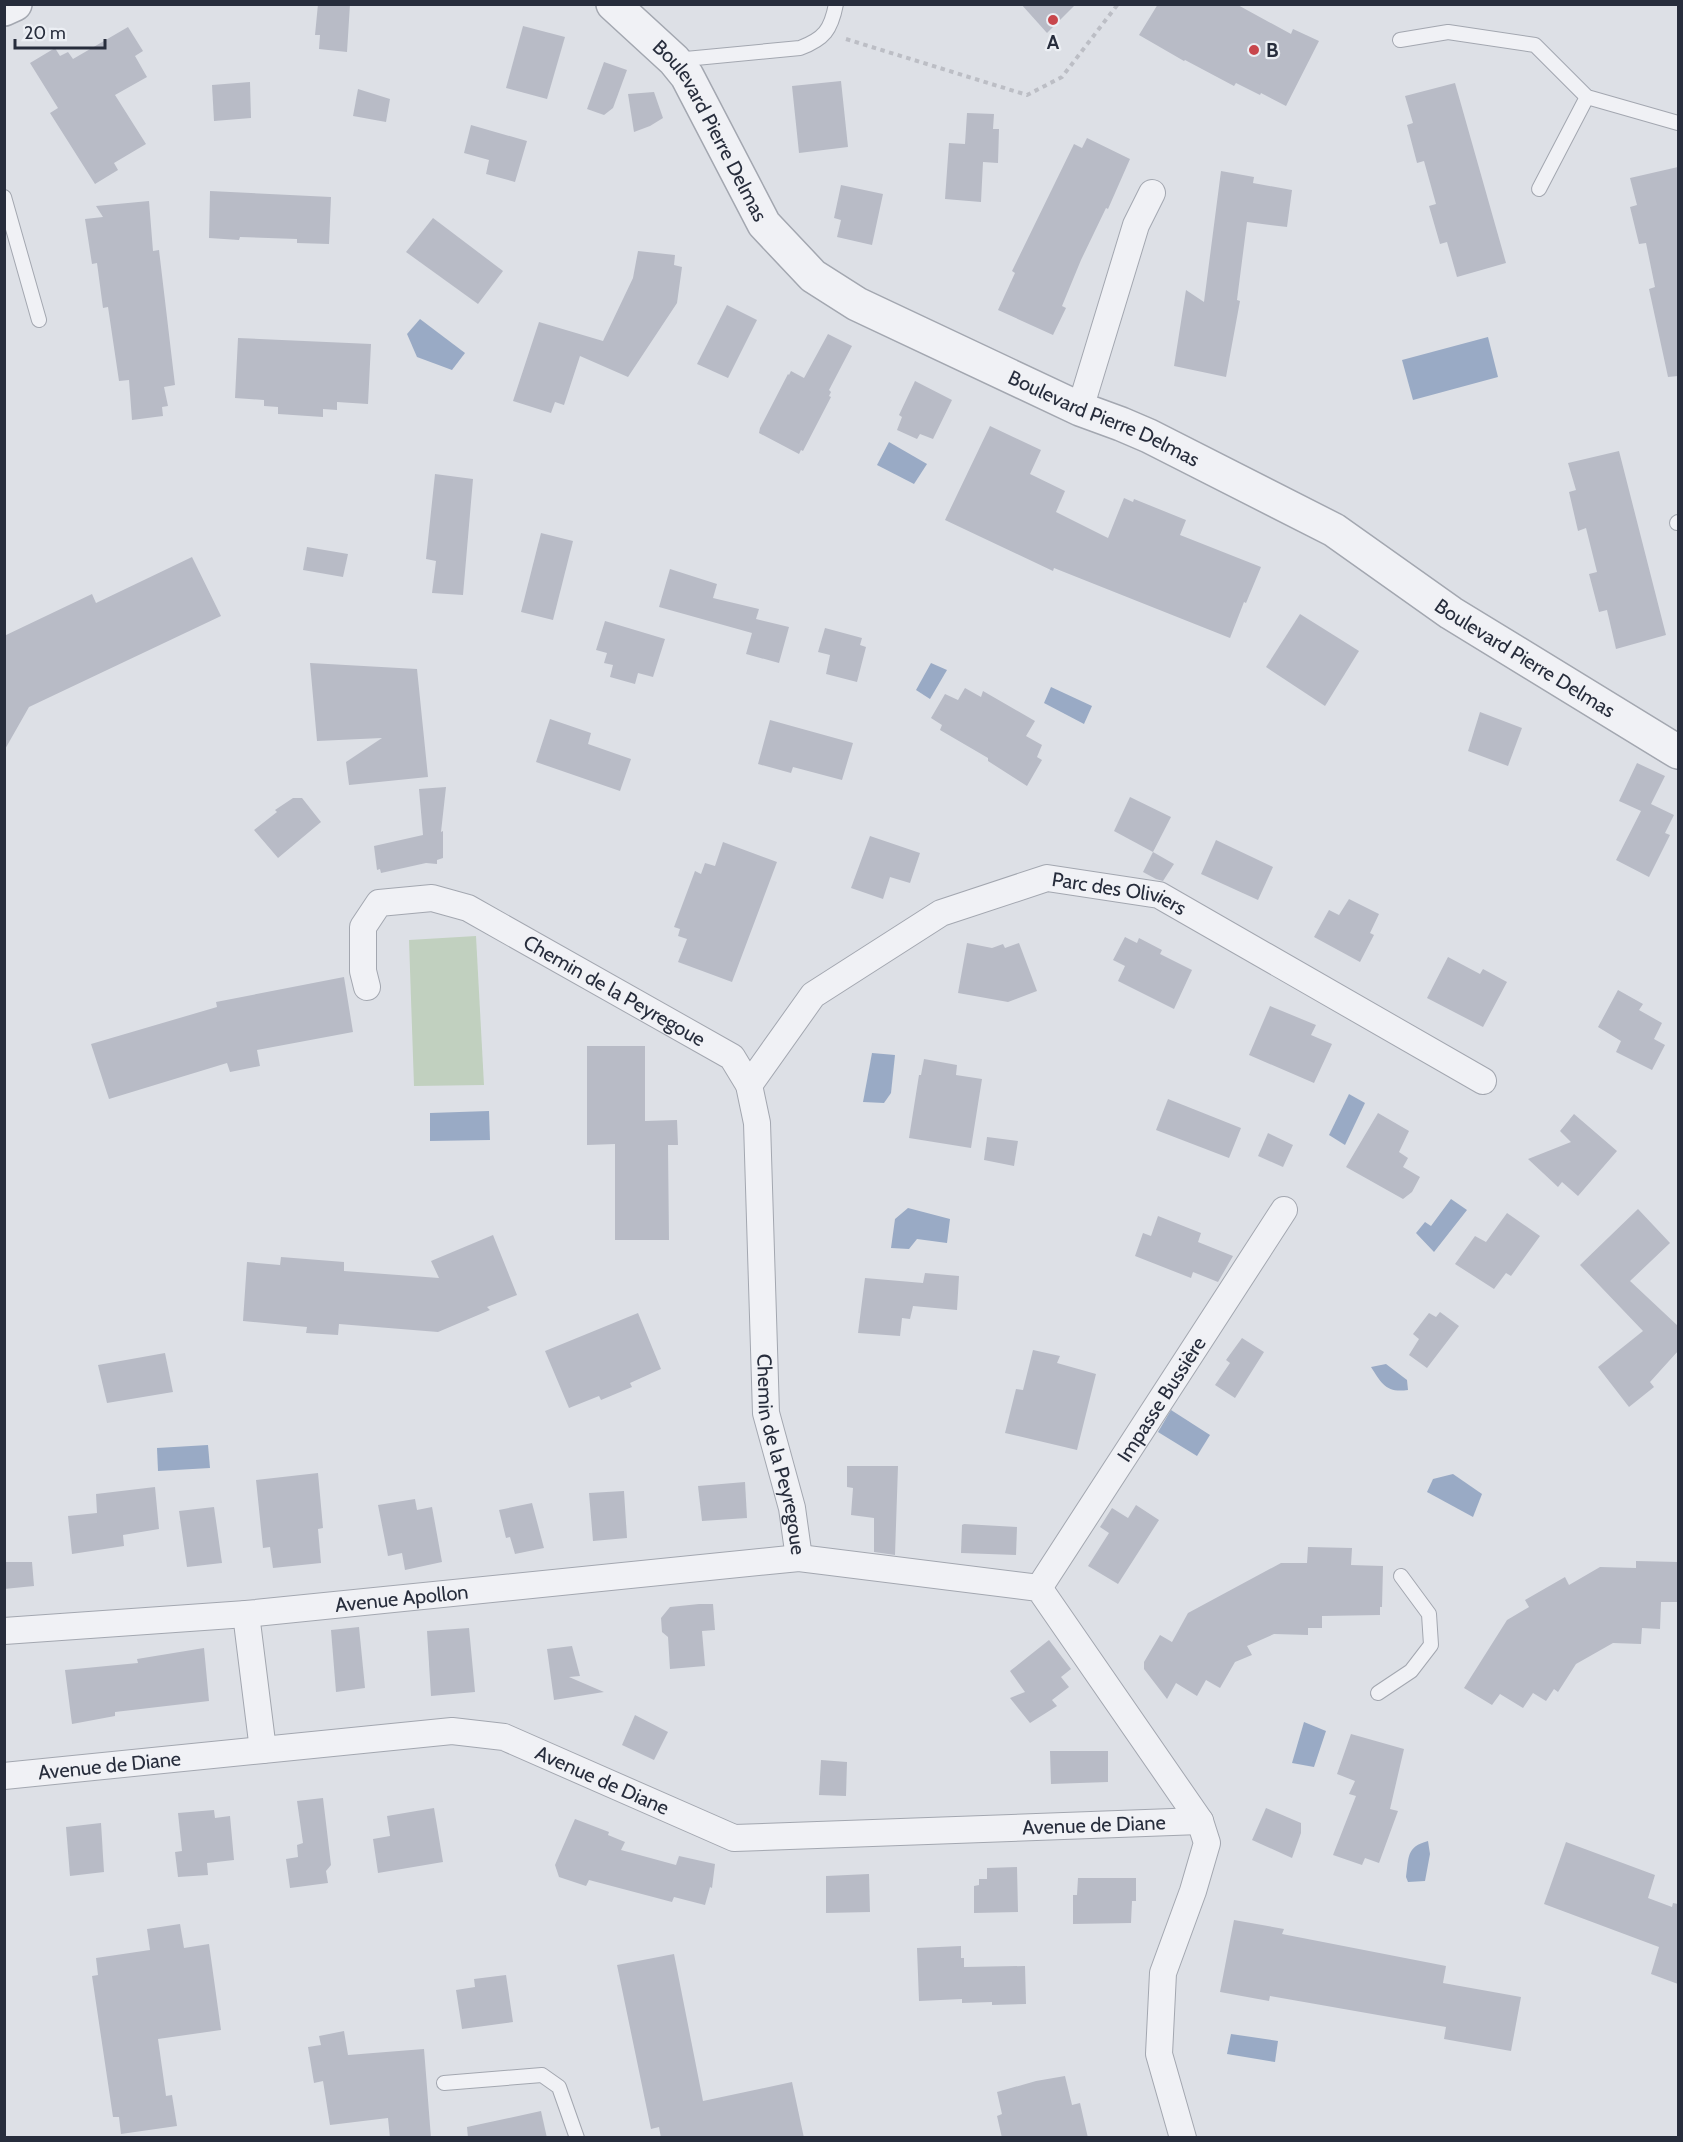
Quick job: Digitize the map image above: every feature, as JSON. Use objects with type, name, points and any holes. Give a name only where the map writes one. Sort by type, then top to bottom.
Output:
[{"type":"street","points":[[4,9],[15,4]]},
{"type":"street","name":"Boulevard Pierre Delmas","points":[[613,4],[674,60],[687,76],[764,224],[813,276],[857,304],[1080,409],[1149,436],[1334,530],[1451,614],[1678,752]]},
{"type":"street","points":[[1080,409],[1136,225],[1152,193]]},
{"type":"street","name":"Parc des Oliviers","points":[[749,1085],[813,995],[941,913],[1047,878],[1159,895],[1483,1081]]},
{"type":"street","name":"Chemin de la Peyregoue","points":[[367,987],[363,971],[363,927],[379,903],[432,898],[468,908],[732,1057],[749,1085],[757,1123],[766,1413],[792,1508],[799,1558],[1039,1588]]},
{"type":"street","name":"Impasse Bussière","points":[[1039,1588],[1284,1210]]},
{"type":"street","name":"Avenue Apollon","points":[[4,1631],[246,1614],[799,1558]]},
{"type":"street","points":[[1039,1588],[1200,1821],[1207,1843],[1193,1891],[1163,1973],[1159,2054],[1183,2138]]},
{"type":"street","points":[[246,1614],[263,1750]]},
{"type":"street","name":"Avenue de Diane","points":[[4,1776],[452,1731],[504,1737],[734,1838],[1200,1821]]},
{"type":"lane","points":[[674,60],[800,48],[818,42],[833,23],[836,4]]},
{"type":"lane","points":[[1400,40],[1448,32],[1535,45],[1587,97],[1678,123]]},
{"type":"lane","points":[[1539,189],[1587,97]]},
{"type":"lane","points":[[4,197],[39,320]]},
{"type":"lane","points":[[1378,1693],[1411,1671],[1431,1645],[1429,1614],[1401,1576]]},
{"type":"lane","points":[[444,2082],[542,2075],[559,2087],[577,2138]]},
{"type":"path","points":[[825,33],[1027,95],[1062,77],[1118,4]]},
{"type":"green space","points":[[476,936],[484,1085],[414,1086],[409,940]]},
{"type":"water","points":[[420,319],[465,353],[452,370],[417,357],[407,334]]},
{"type":"water","points":[[1488,337],[1498,377],[1413,400],[1402,360]]},
{"type":"water","points":[[889,442],[927,464],[914,484],[877,465]]},
{"type":"water","points":[[931,663],[947,670],[930,699],[916,690]]},
{"type":"water","points":[[1051,687],[1092,706],[1084,724],[1044,703]]},
{"type":"water","points":[[872,1053],[895,1055],[891,1093],[884,1103],[863,1102]]},
{"type":"water","points":[[1349,1094],[1365,1103],[1345,1145],[1329,1135]]},
{"type":"water","points":[[489,1111],[490,1140],[430,1141],[430,1113]]},
{"type":"water","points":[[1451,1199],[1467,1210],[1434,1252],[1416,1233],[1425,1222],[1431,1226]]},
{"type":"water","points":[[908,1208],[950,1219],[947,1243],[917,1239],[909,1249],[891,1248],[895,1219]]},
{"type":"water","points":[[1386,1364],[1407,1380],[1408,1390],[1394,1390],[1385,1386],[1371,1367]]},
{"type":"water","points":[[1171,1410],[1210,1435],[1197,1456],[1158,1432]]},
{"type":"water","points":[[208,1445],[210,1468],[158,1471],[157,1448]]},
{"type":"water","points":[[1453,1474],[1482,1494],[1473,1517],[1427,1492],[1433,1479]]},
{"type":"water","points":[[1304,1722],[1326,1731],[1314,1767],[1292,1763]]},
{"type":"water","points":[[1428,1841],[1430,1854],[1425,1881],[1408,1882],[1406,1877],[1408,1858],[1416,1846]]},
{"type":"water","points":[[1231,2034],[1278,2041],[1275,2062],[1227,2054]]},
{"type":"building","points":[[318,4],[350,4],[347,52],[319,49],[320,35],[315,35]]},
{"type":"building","name":"A","points":[[1021,4],[1076,4],[1047,33]]},
{"type":"building","name":"B","points":[[1158,4],[1236,4],[1291,34],[1293,29],[1319,41],[1286,106],[1236,83],[1234,86],[1139,35]]},
{"type":"building","points":[[523,26],[565,37],[547,99],[506,88]]},
{"type":"building","points":[[128,27],[143,51],[135,56],[147,77],[115,95],[146,144],[114,163],[118,170],[95,184],[50,113],[58,108],[30,63],[55,48],[60,56],[68,52],[73,59]]},
{"type":"building","points":[[604,62],[627,70],[613,108],[604,115],[587,109]]},
{"type":"building","points":[[841,81],[848,147],[799,153],[792,86]]},
{"type":"building","points":[[250,82],[251,118],[214,121],[212,85]]},
{"type":"building","points":[[1455,83],[1506,263],[1457,277],[1447,242],[1440,244],[1429,206],[1436,204],[1424,161],[1417,163],[1407,125],[1413,123],[1405,96]]},
{"type":"building","points":[[358,89],[390,99],[386,122],[353,116]]},
{"type":"building","points":[[654,92],[663,118],[634,132],[628,94]]},
{"type":"building","points":[[967,113],[994,114],[993,129],[999,129],[998,163],[983,162],[981,202],[945,199],[949,143],[965,144]]},
{"type":"building","points":[[471,125],[527,141],[515,182],[486,174],[489,160],[464,153]]},
{"type":"building","points":[[1087,138],[1130,159],[1108,209],[1106,208],[1081,260],[1062,306],[1066,308],[1053,335],[998,310],[1015,273],[1012,271],[1074,144],[1082,148]]},
{"type":"building","points":[[1678,167],[1678,376],[1668,377],[1649,289],[1655,287],[1646,243],[1639,244],[1630,207],[1637,205],[1630,178]]},
{"type":"building","points":[[1221,171],[1254,177],[1253,183],[1292,190],[1287,227],[1247,222],[1237,300],[1240,301],[1226,377],[1174,366],[1186,290],[1204,302]]},
{"type":"building","points":[[841,185],[883,194],[872,245],[837,237],[841,220],[834,218]]},
{"type":"building","points":[[210,191],[331,197],[329,244],[297,243],[297,239],[209,238]]},
{"type":"building","points":[[149,201],[153,251],[159,250],[175,385],[164,387],[168,406],[162,407],[163,416],[132,420],[129,380],[119,381],[108,307],[103,308],[97,263],[92,264],[85,219],[103,217],[96,206]]},
{"type":"building","points":[[433,218],[503,271],[478,304],[406,252]]},
{"type":"building","points":[[638,251],[675,255],[674,265],[682,267],[677,303],[628,377],[580,356],[564,405],[555,402],[551,413],[513,401],[539,322],[603,341],[633,278]]},
{"type":"building","points":[[727,305],[757,320],[728,378],[697,364]]},
{"type":"building","points":[[828,334],[852,346],[829,390],[831,397],[803,451],[801,450],[799,454],[759,433],[760,428],[788,374],[791,371],[804,378]]},
{"type":"building","points":[[238,338],[371,344],[368,404],[337,402],[337,410],[323,409],[323,417],[278,414],[278,407],[264,406],[264,400],[235,398]]},
{"type":"building","points":[[915,381],[952,400],[933,439],[920,434],[917,439],[897,430],[902,417],[899,415]]},
{"type":"building","points":[[990,426],[1041,450],[1030,474],[1065,491],[1056,512],[1108,538],[1124,498],[1133,502],[1134,499],[1186,520],[1180,535],[1261,567],[1230,638],[1054,568],[1053,571],[945,520]]},
{"type":"building","points":[[1619,451],[1666,635],[1616,649],[1607,610],[1599,612],[1589,574],[1597,572],[1586,528],[1578,531],[1569,492],[1576,490],[1568,463]]},
{"type":"building","points":[[435,474],[473,479],[463,595],[432,593],[436,561],[426,559]]},
{"type":"building","points":[[541,533],[573,541],[553,620],[521,612]]},
{"type":"building","points":[[307,547],[348,554],[343,577],[303,570]]},
{"type":"building","points":[[192,557],[221,616],[29,707],[4,751],[4,636],[92,594],[96,603]]},
{"type":"building","points":[[670,569],[717,584],[713,598],[759,609],[756,619],[789,627],[779,663],[746,654],[752,633],[659,607]]},
{"type":"building","points":[[1300,614],[1359,651],[1325,706],[1266,667]]},
{"type":"building","points":[[605,621],[665,639],[653,677],[638,673],[635,684],[610,677],[613,665],[604,663],[607,653],[596,650]]},
{"type":"building","points":[[825,628],[862,638],[860,645],[866,647],[857,682],[826,674],[830,655],[818,652]]},
{"type":"building","points":[[310,663],[417,669],[428,777],[349,785],[346,762],[382,738],[317,741]]},
{"type":"building","points":[[965,688],[981,697],[983,691],[1035,721],[1026,736],[1042,745],[1037,757],[1042,760],[1027,786],[988,761],[988,758],[940,730],[942,725],[931,718],[945,694],[958,700]]},
{"type":"building","points":[[1480,712],[1522,728],[1508,766],[1468,751]]},
{"type":"building","points":[[550,719],[591,733],[588,744],[631,759],[620,791],[536,762]]},
{"type":"building","points":[[770,720],[853,743],[842,780],[793,767],[791,773],[758,764]]},
{"type":"building","points":[[1637,763],[1665,776],[1651,804],[1674,815],[1665,833],[1670,835],[1649,877],[1616,860],[1641,811],[1619,801]]},
{"type":"building","points":[[446,787],[441,832],[443,831],[443,858],[437,860],[437,864],[426,863],[381,873],[380,869],[377,870],[374,846],[423,835],[419,789]]},
{"type":"building","points":[[1130,797],[1171,817],[1153,852],[1114,831]]},
{"type":"building","points":[[293,798],[302,798],[321,822],[278,858],[254,830],[277,812],[275,810]]},
{"type":"building","points":[[870,836],[920,853],[910,883],[890,877],[883,899],[851,888]]},
{"type":"building","points":[[1216,840],[1273,867],[1258,900],[1201,874]]},
{"type":"building","points":[[723,842],[777,862],[732,982],[678,962],[687,939],[678,936],[680,929],[674,927],[695,871],[701,874],[705,863],[715,866]]},
{"type":"building","points":[[1153,852],[1174,864],[1163,881],[1143,872]]},
{"type":"building","points":[[1349,899],[1379,914],[1370,933],[1374,935],[1360,962],[1314,937],[1329,910],[1339,915]]},
{"type":"building","points":[[1125,937],[1137,943],[1139,938],[1162,950],[1160,954],[1192,970],[1174,1009],[1118,981],[1125,966],[1113,960]]},
{"type":"building","points":[[967,943],[992,948],[1003,944],[1005,948],[1019,943],[1037,991],[1008,1002],[958,993]]},
{"type":"building","points":[[1448,957],[1480,974],[1483,969],[1507,982],[1483,1027],[1427,998]]},
{"type":"building","points":[[344,977],[353,1032],[257,1050],[260,1066],[230,1072],[227,1063],[109,1099],[91,1044],[217,1007],[216,1002]]},
{"type":"building","points":[[1618,990],[1643,1004],[1639,1010],[1662,1023],[1654,1039],[1665,1045],[1652,1070],[1616,1052],[1621,1041],[1598,1027]]},
{"type":"building","points":[[1270,1006],[1316,1025],[1311,1035],[1332,1044],[1314,1083],[1249,1055]]},
{"type":"building","points":[[587,1046],[645,1046],[645,1121],[677,1120],[678,1145],[668,1145],[669,1240],[615,1240],[615,1144],[587,1145]]},
{"type":"building","points":[[924,1059],[957,1065],[956,1075],[982,1079],[971,1148],[909,1138],[919,1075],[921,1075]]},
{"type":"building","points":[[1168,1099],[1241,1128],[1229,1158],[1156,1130]]},
{"type":"building","points":[[1378,1113],[1409,1131],[1399,1152],[1408,1158],[1403,1167],[1420,1177],[1412,1192],[1403,1199],[1346,1167]]},
{"type":"building","points":[[1574,1114],[1617,1151],[1578,1196],[1562,1182],[1558,1187],[1528,1159],[1571,1142],[1560,1131]]},
{"type":"building","points":[[1268,1133],[1293,1145],[1283,1167],[1258,1156]]},
{"type":"building","points":[[987,1137],[1018,1141],[1014,1166],[984,1160]]},
{"type":"building","points":[[1638,1209],[1670,1243],[1630,1281],[1678,1326],[1678,1351],[1650,1382],[1654,1387],[1629,1407],[1598,1367],[1643,1331],[1580,1265]]},
{"type":"building","points":[[1507,1213],[1540,1236],[1511,1276],[1506,1273],[1494,1289],[1455,1264],[1475,1236],[1486,1242]]},
{"type":"building","points":[[1158,1216],[1201,1233],[1198,1242],[1233,1256],[1218,1282],[1193,1272],[1191,1278],[1135,1256],[1143,1233],[1151,1236]]},
{"type":"building","points":[[493,1235],[517,1295],[487,1307],[490,1310],[438,1332],[339,1324],[338,1335],[306,1333],[307,1327],[243,1321],[247,1262],[280,1265],[281,1257],[344,1262],[344,1271],[439,1278],[431,1261]]},
{"type":"building","points":[[925,1273],[959,1276],[957,1310],[913,1306],[910,1319],[902,1318],[900,1336],[858,1333],[865,1278],[923,1283]]},
{"type":"building","points":[[1440,1312],[1459,1326],[1427,1368],[1409,1355],[1419,1339],[1413,1334],[1429,1313],[1436,1317]]},
{"type":"building","points":[[638,1313],[661,1369],[630,1383],[632,1387],[601,1400],[599,1396],[569,1408],[545,1351]]},
{"type":"building","points":[[1242,1338],[1264,1352],[1235,1398],[1215,1385],[1230,1363],[1226,1360]]},
{"type":"building","points":[[1033,1350],[1060,1356],[1057,1363],[1096,1374],[1077,1450],[1005,1433],[1016,1389],[1023,1390]]},
{"type":"building","points":[[165,1353],[173,1392],[107,1403],[98,1365]]},
{"type":"building","points":[[847,1466],[898,1466],[895,1555],[874,1552],[874,1518],[851,1515],[853,1488],[847,1487]]},
{"type":"building","points":[[318,1473],[323,1528],[318,1529],[321,1563],[273,1568],[270,1547],[263,1548],[256,1480]]},
{"type":"building","points":[[745,1482],[747,1518],[702,1521],[698,1486]]},
{"type":"building","points":[[155,1487],[159,1529],[123,1535],[124,1546],[72,1554],[68,1516],[97,1513],[96,1494]]},
{"type":"building","points":[[624,1491],[627,1538],[593,1541],[589,1493]]},
{"type":"building","points":[[415,1499],[417,1510],[432,1507],[442,1562],[405,1570],[402,1553],[388,1556],[378,1505]]},
{"type":"building","points":[[532,1503],[544,1548],[515,1554],[510,1537],[506,1538],[499,1510]]},
{"type":"building","points":[[1136,1505],[1159,1520],[1118,1584],[1088,1566],[1109,1533],[1100,1527],[1112,1508],[1128,1518]]},
{"type":"building","points":[[214,1507],[222,1563],[187,1567],[179,1511]]},
{"type":"building","points":[[962,1525],[1017,1527],[1016,1555],[961,1553]]},
{"type":"building","points":[[1308,1547],[1352,1548],[1351,1565],[1383,1566],[1380,1615],[1322,1616],[1322,1628],[1308,1628],[1308,1635],[1274,1634],[1247,1646],[1252,1655],[1235,1662],[1220,1688],[1206,1680],[1197,1696],[1176,1683],[1167,1699],[1144,1669],[1144,1662],[1160,1635],[1172,1642],[1188,1613],[1281,1563],[1307,1563]]},
{"type":"building","points":[[1636,1561],[1678,1562],[1678,1602],[1661,1602],[1660,1629],[1642,1628],[1641,1644],[1613,1643],[1576,1664],[1558,1692],[1554,1689],[1546,1701],[1533,1693],[1523,1708],[1500,1694],[1492,1705],[1464,1688],[1507,1620],[1529,1607],[1525,1600],[1565,1577],[1569,1585],[1600,1567],[1636,1568]]},
{"type":"building","points":[[4,1562],[32,1562],[34,1586],[4,1589]]},
{"type":"building","points":[[713,1604],[715,1630],[702,1631],[705,1666],[670,1669],[668,1637],[662,1632],[661,1618],[670,1607]]},
{"type":"building","points":[[359,1627],[365,1688],[336,1692],[331,1630]]},
{"type":"building","points":[[469,1628],[475,1692],[431,1696],[427,1631]]},
{"type":"building","points":[[1049,1640],[1071,1669],[1061,1677],[1069,1687],[1052,1700],[1057,1706],[1030,1723],[1010,1698],[1025,1692],[1010,1671]]},
{"type":"building","points":[[572,1646],[580,1676],[569,1677],[604,1692],[554,1700],[547,1649]]},
{"type":"building","points":[[204,1648],[209,1701],[115,1712],[115,1716],[72,1724],[65,1670],[138,1663],[137,1659]]},
{"type":"building","points":[[635,1715],[668,1732],[654,1760],[622,1745]]},
{"type":"building","points":[[1351,1734],[1404,1749],[1390,1809],[1398,1811],[1379,1863],[1365,1858],[1362,1865],[1333,1855],[1356,1796],[1349,1794],[1355,1781],[1337,1774]]},
{"type":"building","points":[[1050,1751],[1108,1751],[1108,1782],[1051,1784]]},
{"type":"building","points":[[821,1760],[847,1762],[846,1796],[819,1795]]},
{"type":"building","points":[[323,1798],[331,1865],[326,1871],[328,1883],[290,1888],[286,1859],[298,1857],[297,1845],[303,1843],[297,1801]]},
{"type":"building","points":[[434,1808],[443,1862],[378,1873],[373,1839],[390,1836],[387,1816]]},
{"type":"building","points":[[1266,1808],[1301,1823],[1301,1833],[1292,1858],[1252,1840]]},
{"type":"building","points":[[214,1810],[215,1818],[230,1816],[234,1860],[207,1863],[208,1875],[178,1877],[175,1852],[182,1851],[178,1813]]},
{"type":"building","points":[[575,1819],[609,1832],[608,1835],[625,1842],[621,1850],[676,1865],[679,1856],[715,1864],[712,1888],[710,1887],[705,1905],[674,1897],[672,1902],[589,1880],[586,1886],[559,1877],[555,1865]]},
{"type":"building","points":[[101,1823],[104,1872],[70,1876],[66,1827]]},
{"type":"building","points":[[1566,1842],[1655,1875],[1648,1898],[1672,1907],[1673,1903],[1678,1904],[1678,1984],[1651,1974],[1659,1947],[1544,1904]]},
{"type":"building","points":[[1017,1867],[1018,1912],[974,1913],[974,1886],[979,1885],[979,1879],[987,1879],[987,1868]]},
{"type":"building","points":[[869,1874],[870,1912],[826,1913],[826,1876]]},
{"type":"building","points":[[1078,1878],[1136,1878],[1136,1901],[1132,1901],[1131,1923],[1073,1924],[1073,1895],[1077,1895]]},
{"type":"building","points":[[1234,1920],[1284,1929],[1282,1934],[1446,1966],[1443,1983],[1521,1997],[1511,2051],[1444,2039],[1446,2027],[1270,1996],[1269,2001],[1220,1992]]},
{"type":"building","points":[[180,1924],[184,1948],[209,1944],[221,2030],[158,2039],[166,2096],[172,2095],[177,2126],[121,2134],[119,2117],[113,2117],[92,1976],[98,1975],[96,1958],[150,1950],[147,1929]]},
{"type":"building","points":[[961,1946],[964,1967],[1025,1966],[1026,2004],[962,2003],[962,1999],[919,2001],[917,1948]]},
{"type":"building","points":[[674,1954],[703,2101],[792,2082],[804,2138],[661,2138],[659,2127],[651,2129],[617,1965]]},
{"type":"building","points":[[506,1975],[513,2022],[462,2029],[456,1990],[475,1987],[474,1979]]},
{"type":"building","points":[[344,2031],[348,2055],[424,2049],[431,2138],[390,2138],[388,2118],[330,2125],[323,2081],[314,2083],[308,2047],[321,2045],[319,2036]]},
{"type":"building","points":[[1065,2076],[1072,2105],[1080,2103],[1088,2138],[1002,2138],[997,2116],[1002,2114],[997,2092]]},
{"type":"building","points":[[541,2111],[547,2138],[468,2138],[467,2127]]},
{"type":"place","name":"A","points":[[1053,20]]},
{"type":"place","name":"B","points":[[1254,50]]}]
